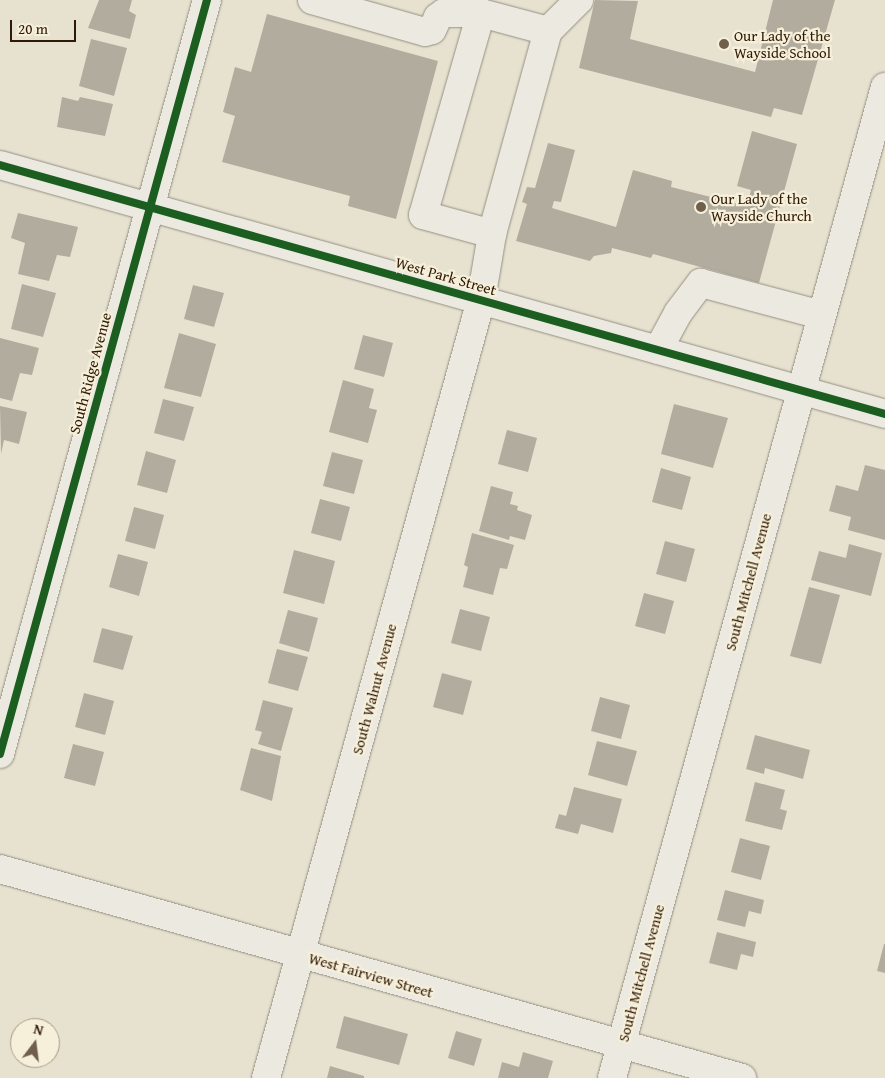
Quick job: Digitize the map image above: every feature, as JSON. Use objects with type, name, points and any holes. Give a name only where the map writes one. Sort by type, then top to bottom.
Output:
[{"type":"street","name":"South Ridge Avenue","points":[[0,754],[207,0]]},
{"type":"street","points":[[312,0],[425,32],[432,30],[438,17],[444,13],[481,13],[548,31],[579,0]]},
{"type":"street","points":[[481,13],[423,215],[492,234]]},
{"type":"street","name":"South Walnut Avenue","points":[[266,1078],[481,300],[492,234],[548,31]]},
{"type":"street","name":"South Mitchell Avenue","points":[[612,1078],[885,87]]},
{"type":"street","name":"West Park Street","points":[[0,165],[885,414]]},
{"type":"street","points":[[658,350],[678,313],[700,283],[821,315]]},
{"type":"street","name":"West Fairview Street","points":[[0,869],[742,1078]]},
{"type":"building","points":[[99,0],[132,0],[129,11],[136,15],[130,39],[88,28]]},
{"type":"building","points":[[595,0],[638,1],[630,39],[755,72],[773,0],[835,0],[802,115],[774,108],[771,117],[579,68]]},
{"type":"building","points":[[267,14],[438,61],[396,219],[348,206],[350,196],[222,162],[235,116],[223,112],[235,67],[251,72]]},
{"type":"building","points":[[91,39],[127,48],[114,96],[79,86]]},
{"type":"building","points":[[62,97],[78,101],[80,97],[113,104],[105,136],[57,127]]},
{"type":"building","name":"Our Lady of the Wayside Church","points":[[752,131],[797,144],[759,283],[653,254],[651,258],[612,248],[611,253],[594,256],[590,261],[516,241],[527,204],[522,202],[527,187],[535,188],[548,143],[575,150],[561,202],[554,201],[552,208],[616,227],[633,170],[672,181],[671,187],[747,206],[751,190],[737,186]]},
{"type":"building","points":[[18,213],[78,227],[70,257],[57,255],[49,281],[18,274],[25,243],[11,238]]},
{"type":"building","points":[[22,284],[56,293],[43,337],[11,329]]},
{"type":"building","points":[[193,285],[224,293],[214,327],[184,319]]},
{"type":"building","points":[[179,333],[216,344],[201,397],[164,388]]},
{"type":"building","points":[[363,335],[393,343],[384,377],[354,369]]},
{"type":"building","points":[[0,338],[39,348],[32,375],[20,373],[12,401],[0,398]]},
{"type":"building","points":[[343,380],[374,389],[369,408],[377,410],[368,443],[329,432]]},
{"type":"building","points":[[163,399],[194,407],[184,441],[154,433]]},
{"type":"building","points":[[674,404],[728,418],[713,468],[661,454]]},
{"type":"building","points":[[0,406],[27,412],[19,444],[4,440],[1,454]]},
{"type":"building","points":[[507,430],[537,438],[528,472],[498,464]]},
{"type":"building","points":[[146,451],[176,460],[167,493],[137,485]]},
{"type":"building","points":[[332,452],[363,460],[354,494],[323,486]]},
{"type":"building","points":[[865,465],[885,470],[885,540],[848,530],[851,517],[829,511],[836,485],[858,491]]},
{"type":"building","points":[[661,468],[691,477],[682,510],[652,502]]},
{"type":"building","points":[[491,486],[513,492],[510,504],[518,506],[517,510],[532,515],[525,540],[510,536],[509,540],[479,531]]},
{"type":"building","points":[[320,499],[350,507],[341,541],[311,533]]},
{"type":"building","points":[[134,507],[164,515],[155,549],[125,541]]},
{"type":"building","points":[[472,533],[514,545],[507,569],[500,568],[493,595],[463,587],[468,567],[464,565]]},
{"type":"building","points":[[665,541],[695,549],[686,582],[656,574]]},
{"type":"building","points":[[849,544],[882,553],[871,596],[811,580],[819,551],[846,558]]},
{"type":"building","points":[[294,550],[335,561],[324,604],[283,593]]},
{"type":"building","points":[[118,554],[148,562],[139,596],[109,587]]},
{"type":"building","points":[[809,587],[840,595],[821,664],[790,656]]},
{"type":"building","points":[[644,593],[674,601],[665,634],[635,626]]},
{"type":"building","points":[[460,609],[490,617],[481,651],[451,643]]},
{"type":"building","points":[[288,610],[318,618],[309,652],[279,643]]},
{"type":"building","points":[[102,628],[133,636],[123,670],[93,662]]},
{"type":"building","points":[[277,649],[308,657],[298,691],[268,683]]},
{"type":"building","points":[[442,673],[472,681],[463,715],[433,707]]},
{"type":"building","points":[[84,693],[114,701],[105,735],[75,727]]},
{"type":"building","points":[[600,697],[630,705],[621,739],[591,731]]},
{"type":"building","points":[[263,700],[293,708],[281,751],[258,744],[262,732],[255,730]]},
{"type":"building","points":[[755,735],[810,750],[803,779],[765,768],[764,774],[746,769]]},
{"type":"building","points":[[597,741],[637,751],[627,786],[588,775]]},
{"type":"building","points":[[73,744],[104,752],[95,786],[64,778]]},
{"type":"building","points":[[251,748],[281,756],[272,801],[240,790]]},
{"type":"building","points":[[755,782],[785,790],[780,809],[787,811],[782,830],[745,821]]},
{"type":"building","points":[[574,787],[622,799],[613,833],[581,824],[578,834],[555,828],[559,814],[566,816]]},
{"type":"building","points":[[740,838],[770,846],[761,880],[731,872]]},
{"type":"building","points":[[725,890],[764,900],[761,914],[749,911],[745,927],[717,920]]},
{"type":"building","points":[[717,932],[756,942],[753,957],[741,954],[737,970],[709,963]]},
{"type":"building","points":[[885,944],[885,973],[877,971]]},
{"type":"building","points":[[344,1016],[408,1034],[399,1065],[336,1048]]},
{"type":"building","points":[[456,1031],[482,1039],[474,1066],[448,1058]]},
{"type":"building","points":[[523,1052],[553,1061],[548,1078],[498,1078],[502,1062],[519,1067]]},
{"type":"building","points":[[330,1066],[364,1076],[364,1078],[327,1078]]},
{"type":"cycle path","points":[[0,754],[207,0]]},
{"type":"cycle path","points":[[0,165],[885,414]]},
{"type":"place","name":"Our Lady of the Wayside School","points":[[724,44]]},
{"type":"place","name":"Our Lady of the Wayside Church","points":[[701,207]]}]
